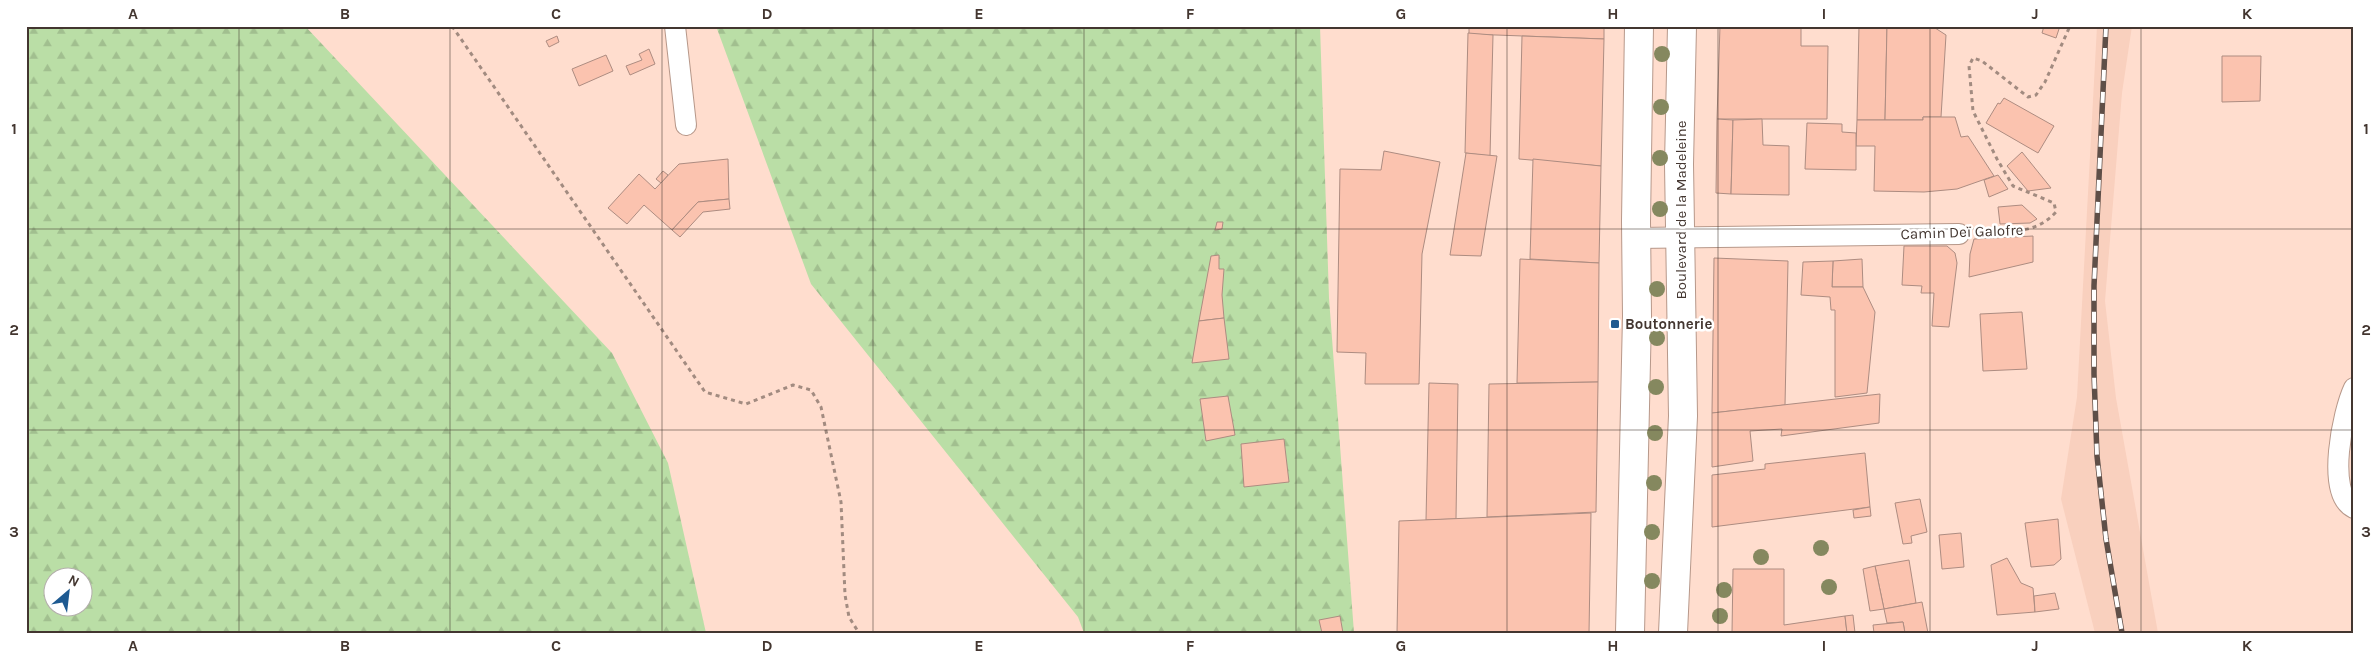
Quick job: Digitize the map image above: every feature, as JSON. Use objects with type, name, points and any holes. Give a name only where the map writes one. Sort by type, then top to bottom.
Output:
[{"type":"street","points":[[1630,633],[1637,316],[1636,238],[1639,26]]},
{"type":"street","name":"Boulevard de la Madeleine","points":[[1673,633],[1683,416],[1680,238],[1682,26]]},
{"type":"lane","points":[[675,26],[686,125]]},
{"type":"lane","name":"Camin Deï Galofre","points":[[1636,238],[1959,234]]},
{"type":"lane","points":[[2354,388],[2349,399],[2337,463],[2338,482],[2344,499],[2354,508]]},
{"type":"path","points":[[452,26],[705,392],[746,404],[793,385],[811,390],[822,406],[841,502],[845,595],[849,617],[859,633]]},
{"type":"path","name":"Camin Deï Galofre","points":[[1959,234],[2029,230],[2050,219],[2056,212],[2054,203],[2014,186],[1997,159],[1973,111],[1969,66],[1973,58],[1982,61],[2028,97],[2036,95],[2045,82],[2070,26]]},
{"type":"shaded area","points":[[2097,26],[2132,26],[2122,93],[2105,301],[2116,398],[2158,633],[2095,633],[2061,499],[2077,397]]},
{"type":"green space","points":[[26,26],[305,26],[612,353],[668,463],[706,633],[26,633]]},
{"type":"green space","points":[[716,26],[1320,26],[1329,298],[1354,633],[1084,633],[1078,617],[811,284]]},
{"type":"building","points":[[1469,26],[1604,26],[1604,39],[1469,34]]},
{"type":"building","points":[[1720,26],[1801,26],[1801,46],[1828,46],[1827,119],[1717,119]]},
{"type":"building","points":[[1859,26],[1887,26],[1885,120],[1857,120]]},
{"type":"building","points":[[1887,26],[1932,26],[1946,35],[1941,117],[1923,117],[1923,120],[1885,120]]},
{"type":"building","points":[[2044,26],[2060,26],[2056,38],[2042,33]]},
{"type":"building","points":[[1468,33],[1493,35],[1490,156],[1465,153]]},
{"type":"building","points":[[557,36],[559,42],[549,47],[546,41]]},
{"type":"building","points":[[1522,36],[1604,39],[1601,166],[1519,159]]},
{"type":"building","points":[[649,49],[655,64],[630,75],[626,66],[642,60],[639,54]]},
{"type":"building","points":[[606,55],[613,71],[579,86],[572,69]]},
{"type":"building","points":[[2222,56],[2261,56],[2260,101],[2222,102]]},
{"type":"building","points":[[2004,98],[2054,126],[2038,153],[1986,123],[1998,103],[2000,104]]},
{"type":"building","points":[[1923,117],[1955,117],[1961,137],[1968,136],[1994,176],[1957,189],[1924,192],[1874,191],[1875,146],[1856,146],[1857,120],[1923,120]]},
{"type":"building","points":[[1717,119],[1733,120],[1731,194],[1716,193]]},
{"type":"building","points":[[1762,119],[1763,145],[1789,146],[1789,195],[1731,194],[1733,120]]},
{"type":"building","points":[[1807,123],[1842,124],[1842,132],[1856,133],[1856,170],[1805,169]]},
{"type":"building","points":[[1384,151],[1440,162],[1422,254],[1419,384],[1365,384],[1366,353],[1337,352],[1340,169],[1381,170]]},
{"type":"building","points":[[2022,152],[2051,188],[2028,191],[2007,166]]},
{"type":"building","points":[[1466,153],[1497,156],[1481,256],[1450,255]]},
{"type":"building","points":[[728,159],[729,199],[698,202],[672,230],[644,205],[627,224],[608,208],[639,174],[655,189],[679,164]]},
{"type":"building","points":[[1533,159],[1601,166],[1599,263],[1530,259]]},
{"type":"building","points":[[663,171],[668,175],[661,183],[656,179]]},
{"type":"building","points":[[1998,175],[2008,189],[1989,197],[1984,180]]},
{"type":"building","points":[[729,199],[730,209],[703,212],[680,237],[672,230],[698,202]]},
{"type":"building","points":[[2022,205],[2037,219],[2030,223],[2000,224],[1998,207]]},
{"type":"building","points":[[1217,222],[1223,222],[1222,229],[1215,230]]},
{"type":"building","points":[[2033,236],[2033,262],[1969,277],[1970,254],[1974,239]]},
{"type":"building","points":[[1904,246],[1947,246],[1955,253],[1957,263],[1949,327],[1932,326],[1934,293],[1921,293],[1922,286],[1902,285]]},
{"type":"building","points":[[1219,255],[1219,269],[1224,269],[1222,295],[1224,318],[1199,321],[1211,256]]},
{"type":"building","points":[[1714,258],[1788,261],[1785,405],[1712,413]]},
{"type":"building","points":[[1520,259],[1599,263],[1598,382],[1517,383]]},
{"type":"building","points":[[1862,259],[1863,287],[1832,287],[1833,261]]},
{"type":"building","points":[[1833,261],[1832,287],[1863,287],[1875,312],[1867,393],[1835,397],[1835,310],[1831,310],[1830,297],[1801,295],[1803,262]]},
{"type":"building","points":[[2022,312],[2027,369],[1983,371],[1980,314]]},
{"type":"building","points":[[1224,318],[1229,359],[1192,363],[1199,321]]},
{"type":"building","points":[[1598,382],[1596,512],[1487,517],[1489,384]]},
{"type":"building","points":[[1429,383],[1458,384],[1456,519],[1426,520]]},
{"type":"building","points":[[1880,394],[1879,423],[1781,436],[1782,429],[1750,431],[1753,461],[1712,467],[1712,413]]},
{"type":"building","points":[[1228,396],[1235,435],[1206,441],[1200,399]]},
{"type":"building","points":[[1284,439],[1289,482],[1244,487],[1241,444]]},
{"type":"building","points":[[1865,453],[1870,507],[1712,527],[1712,475],[1765,469],[1765,464]]},
{"type":"building","points":[[1920,499],[1927,532],[1911,536],[1912,543],[1903,544],[1895,503]]},
{"type":"building","points":[[1870,507],[1871,516],[1854,518],[1853,510]]},
{"type":"building","points":[[1591,513],[1589,633],[1397,633],[1399,521]]},
{"type":"building","points":[[2058,519],[2061,559],[2054,565],[2031,567],[2025,523]]},
{"type":"building","points":[[1961,533],[1964,567],[1942,569],[1939,535]]},
{"type":"building","points":[[2007,558],[2021,583],[2033,588],[2035,612],[1997,615],[1991,565]]},
{"type":"building","points":[[1909,560],[1916,603],[1884,609],[1875,566]]},
{"type":"building","points":[[1875,566],[1884,609],[1870,611],[1863,569]]},
{"type":"building","points":[[1733,569],[1784,569],[1784,625],[1845,616],[1847,633],[1732,633]]},
{"type":"building","points":[[2055,593],[2059,609],[2035,612],[2034,596]]},
{"type":"building","points":[[1922,602],[1928,633],[1905,633],[1903,622],[1887,623],[1884,609]]},
{"type":"building","points":[[1853,615],[1855,633],[1847,633],[1845,616]]},
{"type":"building","points":[[1340,616],[1343,633],[1322,633],[1319,620]]},
{"type":"building","points":[[1903,622],[1905,633],[1874,633],[1873,625]]},
{"type":"railway","points":[[2106,26],[2094,286],[2094,374],[2097,456],[2106,539],[2122,633]]},
{"type":"place","name":"Boutonnerie","points":[[1615,324]]}]
